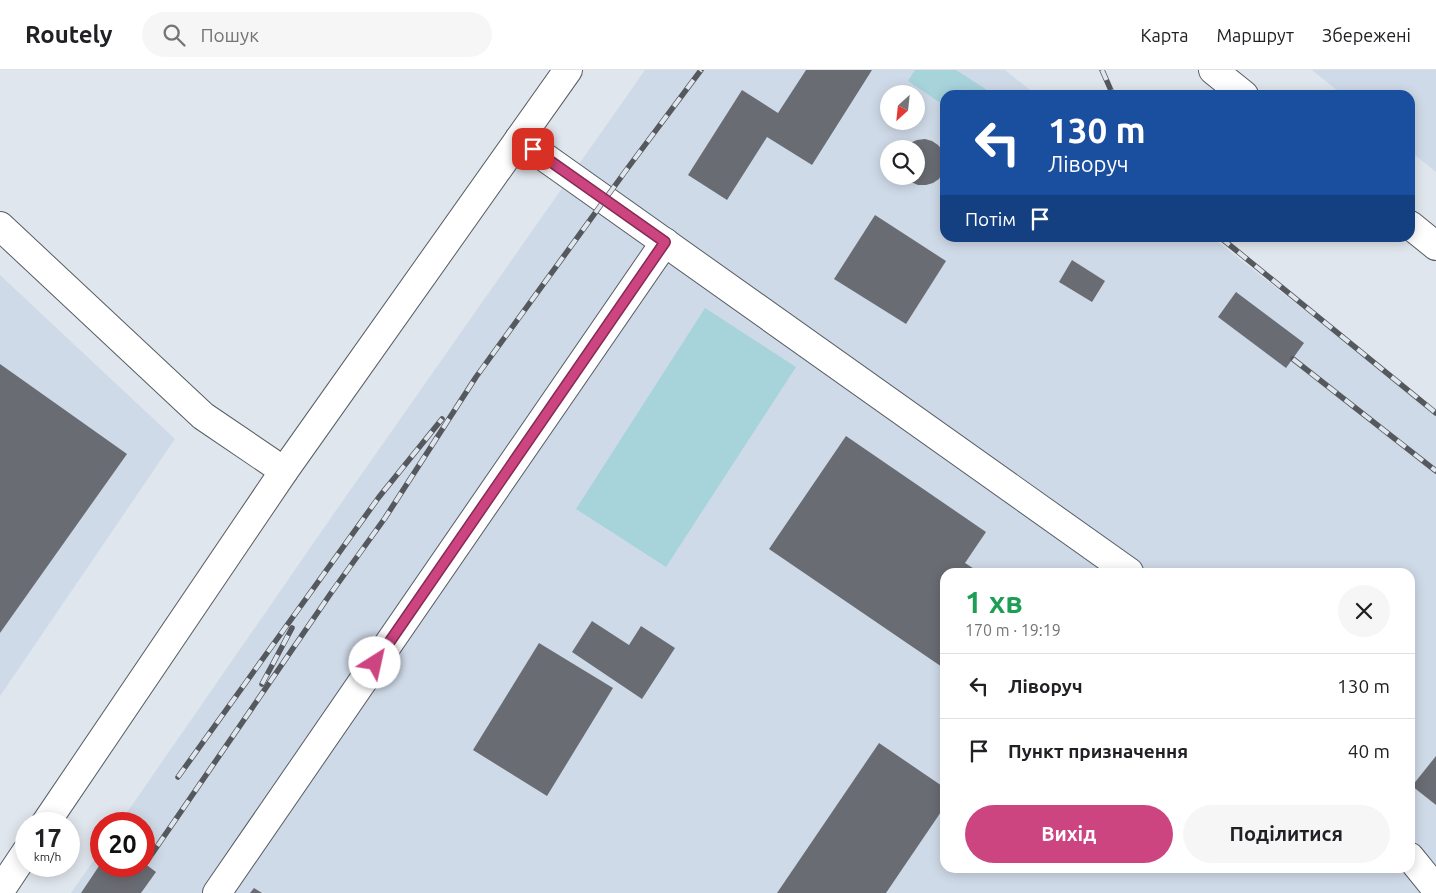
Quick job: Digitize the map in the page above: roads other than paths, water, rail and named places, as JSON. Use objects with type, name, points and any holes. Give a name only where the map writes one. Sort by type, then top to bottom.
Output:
[{"type":"lane","points":[[53,812],[284,471],[568,70]]},
{"type":"lane","points":[[1212,70],[1238,90]]},
{"type":"lane","points":[[519,139],[1123,568]]},
{"type":"lane","points":[[0,226],[203,416],[284,471]]},
{"type":"lane","points":[[1415,229],[1436,246]]},
{"type":"lane","points":[[217,893],[665,242]]},
{"type":"lane","points":[[1415,863],[1436,889]]},
{"type":"lane","points":[[0,891],[15,868]]},
{"type":"water","points":[[915,70],[956,70],[987,90],[940,90],[940,103],[925,92],[925,85],[914,85],[908,81]]},
{"type":"water","points":[[705,308],[796,367],[666,567],[576,509]]},
{"type":"railway","points":[[155,849],[331,593],[385,518],[476,377],[701,70]]},
{"type":"railway","points":[[1102,70],[1111,90]]},
{"type":"railway","points":[[1226,242],[1436,413]]},
{"type":"railway","points":[[1293,359],[1436,471]]},
{"type":"railway","points":[[178,777],[379,497],[442,419]]},
{"type":"railway","points":[[262,684],[292,628]]}]
